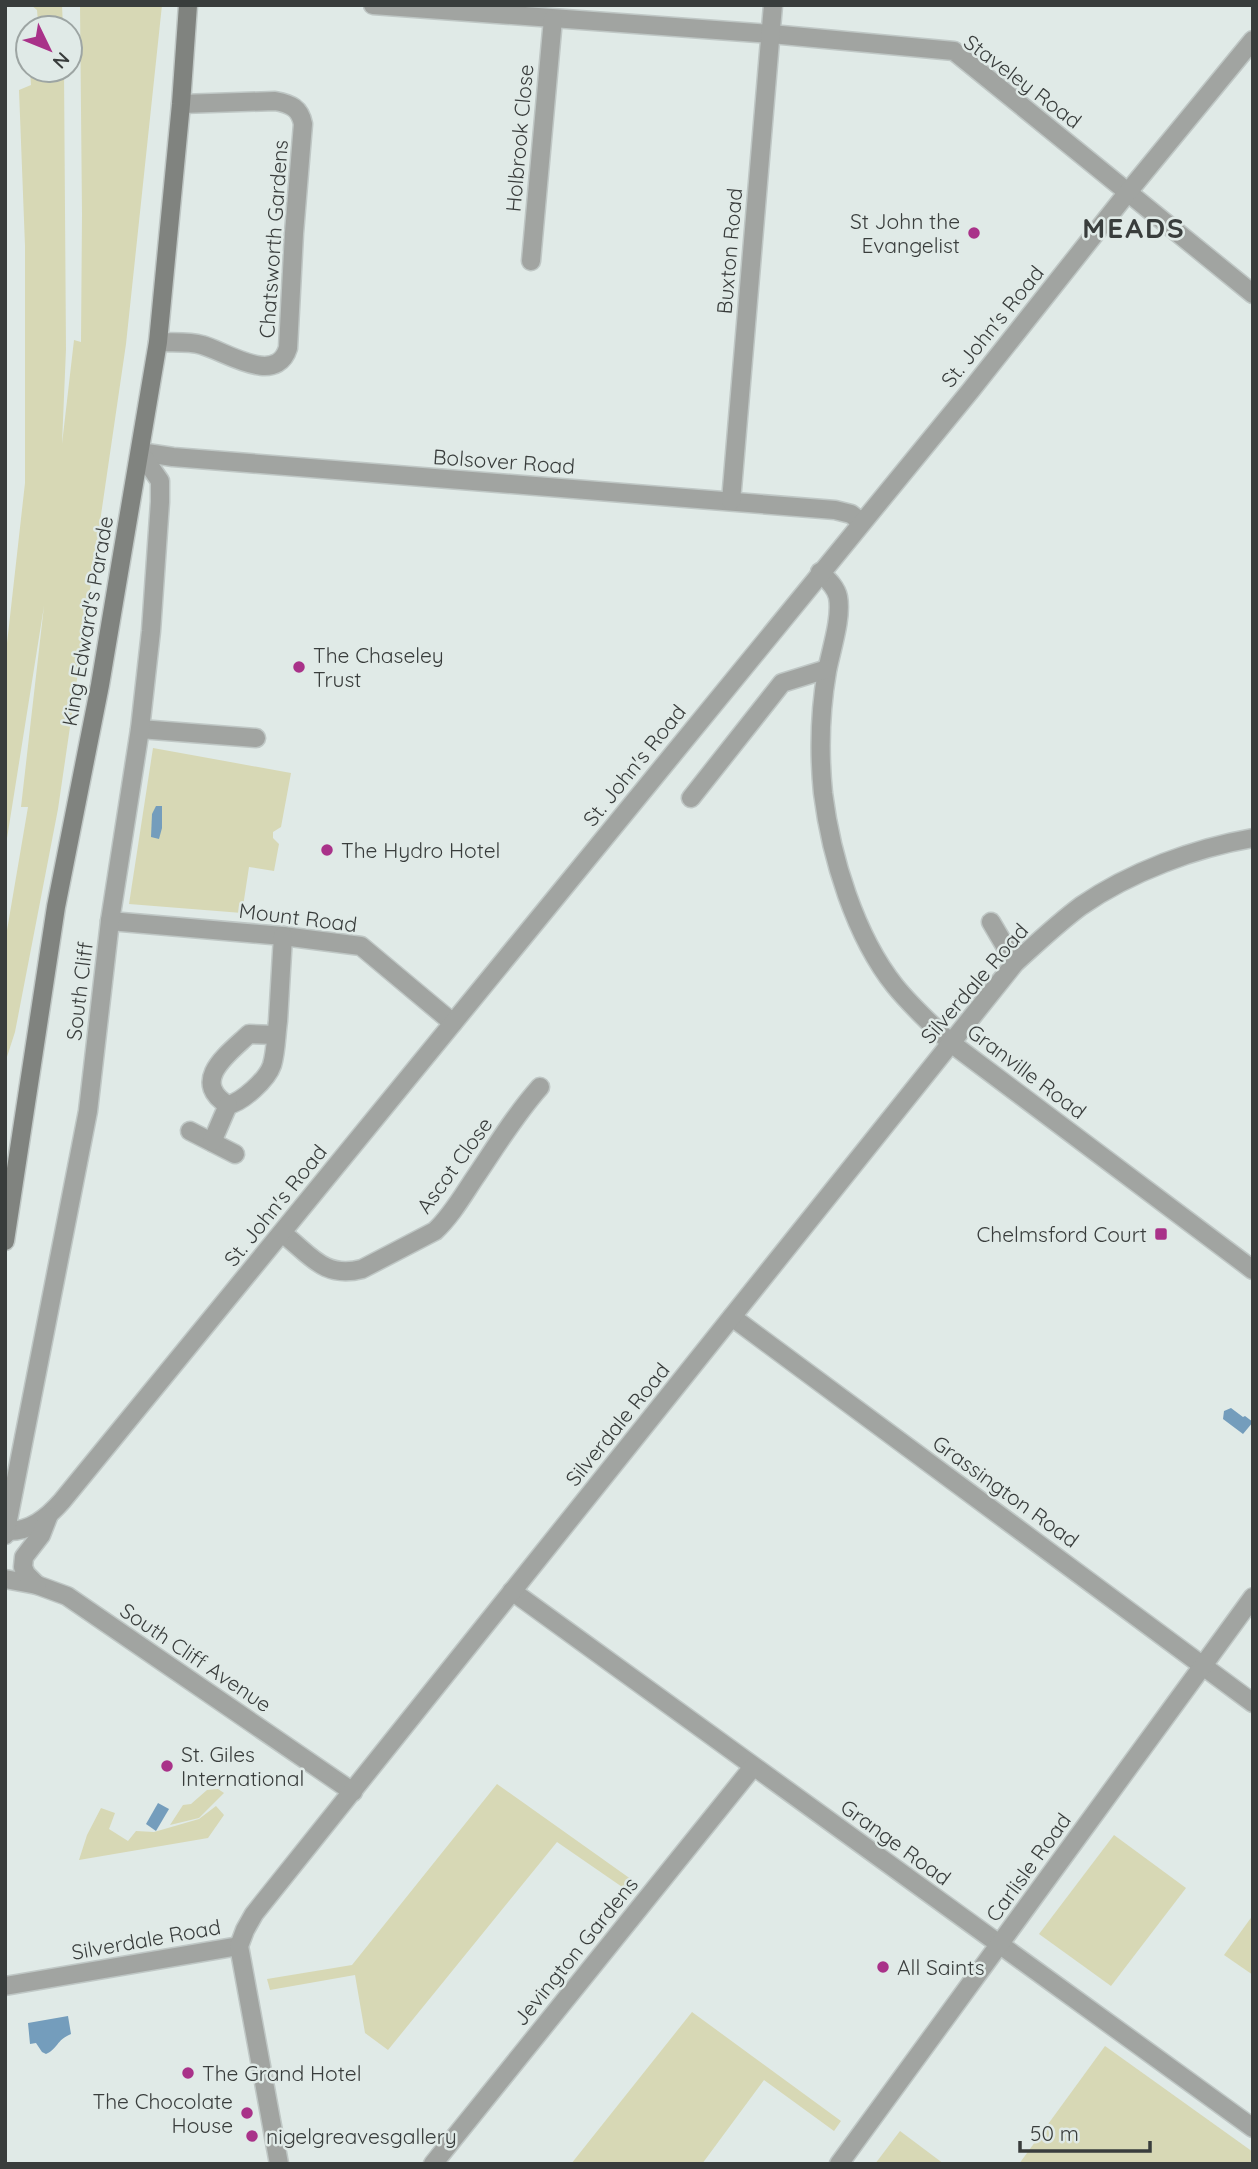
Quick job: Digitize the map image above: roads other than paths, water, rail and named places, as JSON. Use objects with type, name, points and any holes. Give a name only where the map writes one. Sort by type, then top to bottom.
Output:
[{"type":"main road","name":"King Edward's Parade","points":[[5,1241],[56,908],[100,685],[158,342],[188,5]]},
{"type":"street","name":"Staveley Road","points":[[373,5],[771,34],[954,51],[1253,294]]},
{"type":"street","name":"Buxton Road","points":[[731,501],[773,5]]},
{"type":"street","name":"Holbrook Close","points":[[531,261],[552,19]]},
{"type":"street","name":"St. John's Road","points":[[37,1585],[26,1574],[23,1567],[24,1557],[41,1535],[48,1517],[971,390],[1253,40]]},
{"type":"street","name":"Chatsworth Gardens","points":[[158,342],[201,345],[256,365],[274,365],[281,362],[288,348],[302,115],[287,103],[275,101],[181,104]]},
{"type":"street","name":"Bolsover Road","points":[[140,453],[835,510],[850,514],[862,522]]},
{"type":"street","name":"South Cliff","points":[[6,1533],[88,1111],[110,920],[140,729],[151,631],[160,481],[140,453]]},
{"type":"street","name":"Granville Road","points":[[820,572],[831,582],[838,596],[838,614],[827,669],[820,745],[823,794],[834,849],[853,910],[871,949],[893,984],[915,1010],[951,1043],[1253,1270]]},
{"type":"street","points":[[691,798],[782,683],[827,669]]},
{"type":"street","points":[[140,729],[256,738]]},
{"type":"street","name":"Silverdale Road","points":[[5,1986],[239,1946],[244,1930],[254,1914],[1015,963],[1084,905],[1126,881],[1190,853],[1253,838]]},
{"type":"street","name":"Mount Road","points":[[110,920],[361,946],[453,1023]]},
{"type":"street","points":[[991,922],[1015,963]]},
{"type":"street","points":[[276,1035],[249,1034],[212,1073],[213,1089],[222,1101],[228,1105],[235,1104],[245,1097],[272,1065],[276,1035],[283,936]]},
{"type":"street","name":"Ascot Close","points":[[282,1233],[322,1266],[335,1271],[350,1272],[362,1269],[435,1231],[444,1223],[523,1106],[540,1087]]},
{"type":"street","points":[[212,1142],[228,1105]]},
{"type":"street","points":[[190,1130],[235,1154]]},
{"type":"street","name":"Grassington Road","points":[[732,1317],[1253,1703]]},
{"type":"street","name":"St. John's Road","points":[[6,1533],[33,1526],[48,1517]]},
{"type":"street","name":"South Cliff Avenue","points":[[5,1579],[37,1585],[66,1596],[353,1791]]},
{"type":"street","name":"Grange Road","points":[[513,1591],[1253,2128]]},
{"type":"street","name":"Carlisle Road","points":[[839,2164],[1253,1597]]},
{"type":"street","name":"Jevington Gardens","points":[[433,2164],[753,1767]]},
{"type":"street","points":[[239,1946],[279,2164]]},
{"type":"water","points":[[156,806],[162,806],[159,839],[151,837],[152,814]]},
{"type":"water","points":[[1231,1408],[1253,1422],[1243,1434],[1223,1419],[1224,1411]]},
{"type":"water","points":[[158,1803],[169,1809],[156,1831],[146,1824]]},
{"type":"water","points":[[68,2016],[71,2034],[50,2052],[46,2054],[36,2043],[30,2044],[28,2023]]},
{"type":"place","name":"St John the Evangelist","points":[[974,233]]},
{"type":"place","name":"The Chaseley Trust","points":[[299,667]]},
{"type":"place","name":"The Hydro Hotel","points":[[327,850]]},
{"type":"place","name":"Chelmsford Court","points":[[1161,1234]]},
{"type":"place","name":"St. Giles International","points":[[167,1766]]},
{"type":"place","name":"All Saints","points":[[883,1967]]},
{"type":"place","name":"The Grand Hotel","points":[[188,2073]]},
{"type":"place","name":"The Chocolate House","points":[[247,2113]]},
{"type":"place","name":"nigelgreavesgallery","points":[[252,2136]]},
{"type":"district","name":"MEADS","points":[[1134,227]]}]
